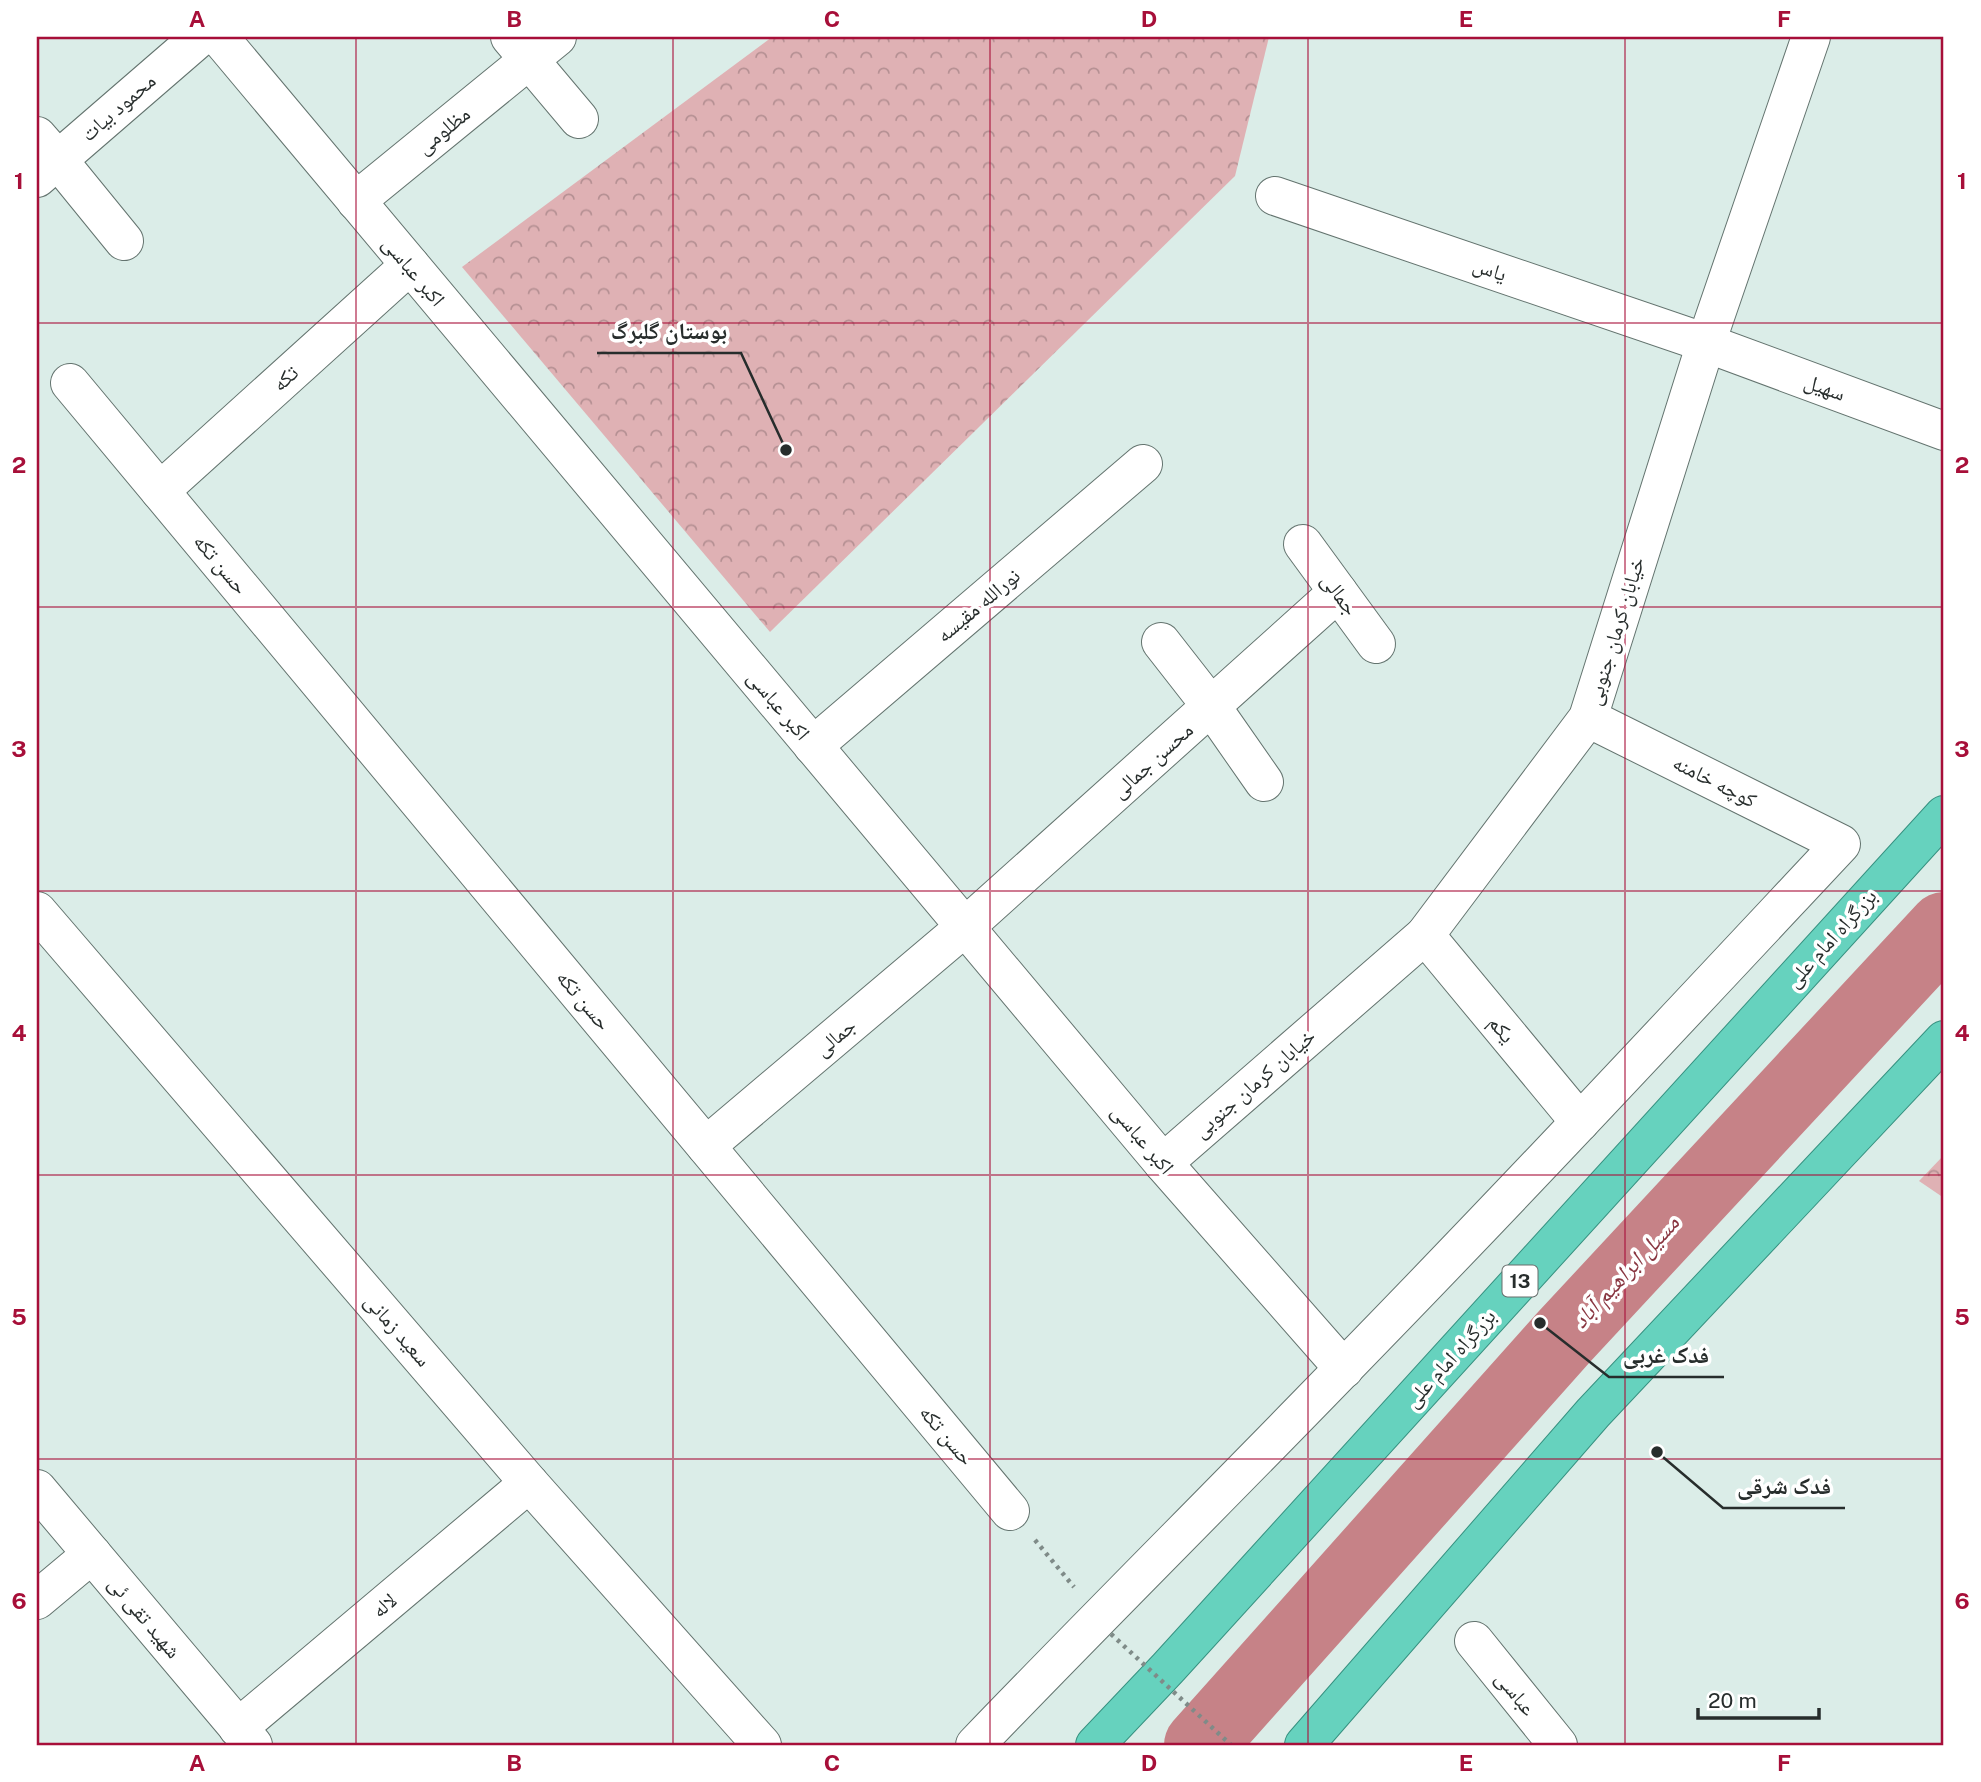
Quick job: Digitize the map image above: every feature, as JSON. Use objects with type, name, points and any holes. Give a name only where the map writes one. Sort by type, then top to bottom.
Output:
[{"type":"highway","name":"بزرگراه امام علی","points":[[1095,1745],[1944,815]]},
{"type":"highway","points":[[1304,1745],[1592,1413],[1944,1040]]},
{"type":"street","name":"محمود بیات","points":[[44,158],[200,37]]},
{"type":"street","name":"اکبر عباسی","points":[[219,37],[1163,1163],[1344,1369]]},
{"type":"street","name":"خیابان کرمان جنوبی","points":[[1163,1163],[1425,935],[1588,718],[1706,343],[1811,37]]},
{"type":"street","name":"مظلومی","points":[[356,201],[532,44],[579,119]]},
{"type":"street","points":[[44,158],[124,242]]},
{"type":"street","name":"یاس","points":[[1276,195],[1706,343]]},
{"type":"street","name":"تکه","points":[[160,491],[410,265]]},
{"type":"street","name":"سهیل","points":[[1706,343],[1944,430]]},
{"type":"street","name":"حسن تکه","points":[[70,383],[1010,1511]]},
{"type":"street","name":"نورالله مقیسه","points":[[813,746],[1143,464]]},
{"type":"street","name":"جمالی","points":[[1303,544],[1376,644]]},
{"type":"street","name":"محسن جمالی","points":[[965,927],[1338,592]]},
{"type":"street","points":[[1161,642],[1211,706],[1264,782]]},
{"type":"street","name":"کوچه خامنه","points":[[1580,1122],[1841,844],[1588,718]]},
{"type":"street","name":"سعید زمانی","points":[[37,911],[530,1483],[762,1745]]},
{"type":"street","name":"جمالی","points":[[706,1146],[965,927]]},
{"type":"street","name":"یکم","points":[[1425,935],[1580,1122]]},
{"type":"street","points":[[975,1745],[1105,1625],[1580,1122]]},
{"type":"street","name":"لاله","points":[[245,1736],[530,1483]]},
{"type":"street","name":"شهید تقی ئی","points":[[37,1489],[245,1736]]},
{"type":"street","points":[[37,1600],[92,1554]]},
{"type":"street","name":"عباسی","points":[[1474,1641],[1558,1745]]},
{"type":"path","points":[[1010,1511],[1105,1625],[1231,1745]]},
{"type":"green space","points":[[772,37],[1269,37],[1235,176],[770,632],[462,267]]},
{"type":"green space","points":[[1944,1155],[1944,1198],[1919,1181]]},
{"type":"waterway","name":"مسیل ابراهیم آباد","points":[[1200,1745],[1564,1337],[1944,928]]},
{"type":"place","name":"بوستان گلبرگ","points":[[786,450]]},
{"type":"place","name":"فدک غربی","points":[[1540,1323]]},
{"type":"place","name":"فدک شرقی","points":[[1657,1452]]}]
